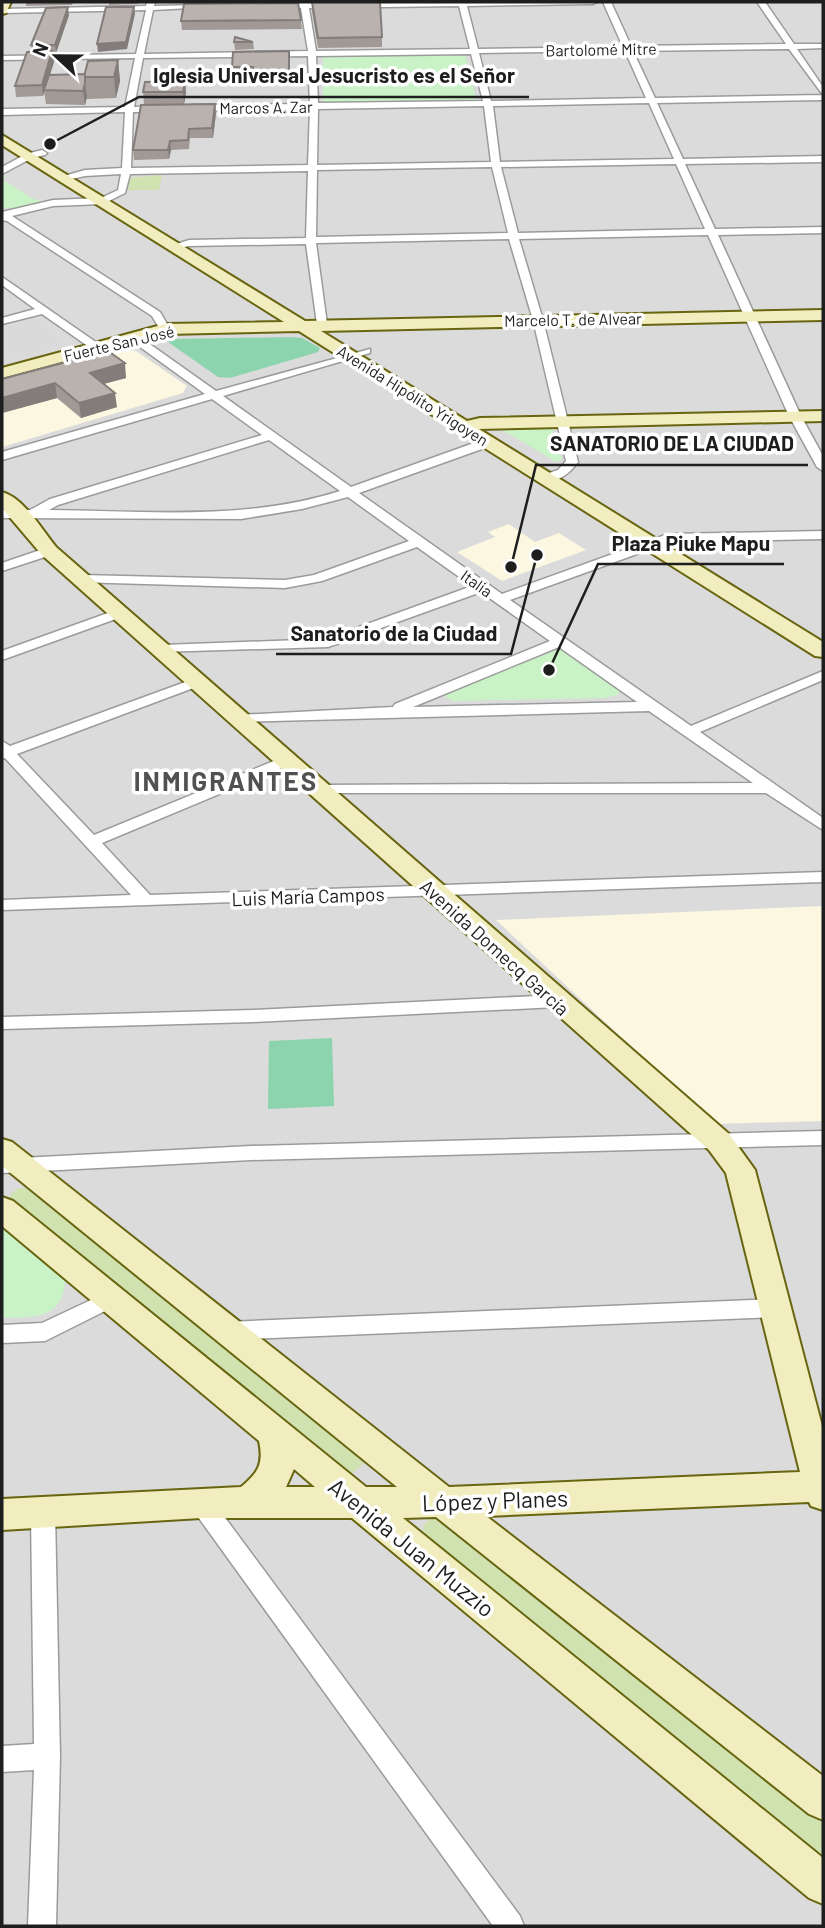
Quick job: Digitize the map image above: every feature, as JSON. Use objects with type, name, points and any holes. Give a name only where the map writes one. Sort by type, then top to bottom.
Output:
[{"type":"main road","points":[[2,11],[5,2]]},
{"type":"main road","name":"Avenida Hipólito Yrigoyen","points":[[2,128],[35,155]]},
{"type":"main road","name":"Avenida Hipólito Yrigoyen","points":[[2,139],[35,155],[182,245],[301,326],[358,353],[555,475],[660,541],[823,651]]},
{"type":"main road","name":"Avenida Hipólito Yrigoyen","points":[[182,245],[322,324],[358,353]]},
{"type":"main road","name":"Marcelo T. de Alvear","points":[[752,316],[823,315]]},
{"type":"main road","name":"Marcelo T. de Alvear","points":[[322,324],[538,320]]},
{"type":"main road","name":"Fuerte San José","points":[[2,373],[165,329],[322,324]]},
{"type":"main road","points":[[473,425],[563,420],[823,415]]},
{"type":"main road","name":"Avenida Hipólito Yrigoyen","points":[[473,425],[489,442],[555,475]]},
{"type":"main road","name":"Avenida Domecq García","points":[[14,510],[49,551],[719,1142],[740,1170],[822,1489]]},
{"type":"main road","name":"Avenida Hipólito Yrigoyen","points":[[660,541],[823,635]]},
{"type":"main road","points":[[8,1160],[823,1800]]},
{"type":"main road","name":"Avenida Juan Muzzio","points":[[2,1209],[823,1884]]},
{"type":"main road","points":[[248,1503],[274,1480],[280,1457],[275,1434]]},
{"type":"main road","name":"López y Planes","points":[[358,1503],[822,1489]]},
{"type":"street","points":[[266,6],[593,2]]},
{"type":"street","points":[[607,2],[654,100],[711,233],[752,316],[795,416],[823,467]]},
{"type":"street","points":[[761,2],[823,95]]},
{"type":"street","points":[[462,3],[488,104],[496,164],[538,320],[572,462],[555,475]]},
{"type":"street","points":[[304,4],[312,53],[314,107],[311,242],[322,324]]},
{"type":"street","points":[[2,11],[150,5],[214,7]]},
{"type":"street","points":[[2,216],[53,203],[108,199],[122,191],[126,172],[129,109],[150,5]]},
{"type":"street","name":"Bartolomé Mitre","points":[[2,58],[823,46]]},
{"type":"street","name":"Marcos A. Zar","points":[[182,108],[488,104],[823,95]]},
{"type":"street","points":[[2,112],[169,108]]},
{"type":"street","points":[[2,171],[35,155]]},
{"type":"street","points":[[70,176],[312,167],[823,159]]},
{"type":"street","points":[[2,216],[10,218],[156,314],[165,329]]},
{"type":"street","points":[[182,245],[823,230]]},
{"type":"street","points":[[2,280],[96,347]]},
{"type":"street","points":[[2,321],[43,310]]},
{"type":"street","name":"Marcelo T. de Alvear","points":[[538,320],[752,316]]},
{"type":"street","name":"Italia","points":[[133,337],[482,587],[823,825]]},
{"type":"street","points":[[2,456],[358,353]]},
{"type":"street","points":[[14,510],[54,502],[271,436]]},
{"type":"street","points":[[14,510],[255,514],[294,508],[489,442]]},
{"type":"street","points":[[501,599],[660,541],[823,535]]},
{"type":"street","points":[[82,579],[285,584],[317,578],[421,541]]},
{"type":"street","points":[[2,567],[49,551]]},
{"type":"street","points":[[163,649],[328,643],[482,587]]},
{"type":"street","points":[[2,656],[119,613]]},
{"type":"street","points":[[390,712],[562,641]]},
{"type":"street","points":[[691,732],[823,675]]},
{"type":"street","points":[[146,901],[4,751],[199,681]]},
{"type":"street","points":[[238,719],[390,712],[654,706]]},
{"type":"street","points":[[91,842],[286,761]]},
{"type":"street","points":[[319,790],[771,788]]},
{"type":"street","name":"Luis María Campos","points":[[2,905],[823,877]]},
{"type":"street","points":[[2,1023],[253,1017],[556,1001]]},
{"type":"street","points":[[8,1160],[823,1138]]},
{"type":"street","points":[[2,1334],[45,1332],[113,1298]]},
{"type":"street","points":[[227,1331],[775,1308]]},
{"type":"street","points":[[201,1503],[510,1926]]},
{"type":"street","name":"López y Planes","points":[[2,1515],[201,1503],[358,1503]]},
{"type":"street","points":[[42,1926],[47,1756],[43,1512]]},
{"type":"street","points":[[2,1759],[47,1756]]},
{"type":"shaded area","points":[[2,2],[823,2],[823,1926],[2,1926]]},
{"type":"shaded area","points":[[23,319],[37,321],[65,342],[15,358],[2,348],[2,325]]},
{"type":"shaded area","points":[[126,350],[136,351],[187,386],[183,393],[2,447],[2,385]]},
{"type":"shaded area","points":[[509,524],[535,542],[559,533],[586,550],[502,581],[457,552],[495,537],[488,532]]},
{"type":"shaded area","points":[[823,906],[823,1121],[714,1124],[496,920]]},
{"type":"green space","points":[[465,54],[476,99],[474,100],[323,102],[323,57]]},
{"type":"green space","points":[[162,175],[159,190],[128,190],[130,178]]},
{"type":"green space","points":[[2,176],[6,177],[3,180],[33,199],[43,201],[17,209],[2,207]]},
{"type":"green space","points":[[302,338],[320,348],[318,352],[230,378],[218,377],[168,342],[173,339]]},
{"type":"green space","points":[[504,427],[552,427],[562,459],[557,462],[553,460],[504,431]]},
{"type":"green space","points":[[552,650],[564,650],[621,687],[618,695],[604,698],[452,701],[445,696],[447,691]]},
{"type":"green space","points":[[332,1038],[334,1106],[268,1109],[269,1041]]},
{"type":"green space","points":[[19,1188],[29,1188],[362,1456],[363,1464],[351,1474],[338,1471],[10,1201],[11,1194]]},
{"type":"green space","points":[[2,1225],[50,1262],[63,1276],[65,1284],[59,1303],[46,1313],[2,1318]]},
{"type":"green space","points":[[443,1517],[823,1824],[823,1865],[423,1536],[423,1526],[431,1518]]},
{"type":"building","points":[[312,2],[380,2],[382,37],[318,38]]},
{"type":"building","points":[[298,3],[301,20],[181,21],[184,4]]},
{"type":"building","points":[[68,7],[55,45],[31,45],[46,8]]},
{"type":"building","points":[[106,7],[134,7],[126,42],[97,44]]},
{"type":"building","points":[[235,37],[253,42],[234,42]]},
{"type":"building","points":[[52,51],[42,85],[15,86],[27,52]]},
{"type":"building","points":[[289,51],[289,72],[252,72],[253,67],[232,67],[233,52]]},
{"type":"building","points":[[118,60],[114,77],[84,77],[88,61]]},
{"type":"building","points":[[85,74],[83,91],[44,90],[49,75]]},
{"type":"building","points":[[185,81],[183,92],[143,92],[145,82]]},
{"type":"building","points":[[215,104],[212,128],[189,129],[188,140],[170,141],[168,150],[133,150],[141,105]]},
{"type":"building","points":[[108,351],[125,363],[90,373],[115,393],[79,403],[55,383],[2,398],[2,379]]},
{"type":"place","name":"Iglesia Universal Jesucristo es el Señor","points":[[50,144]]},
{"type":"place","name":"Sanatorio de la Ciudad","points":[[537,555]]},
{"type":"place","name":"SANATORIO DE LA CIUDAD","points":[[511,567]]},
{"type":"place","name":"Plaza Piuke Mapu","points":[[549,670]]},
{"type":"district","name":"INMIGRANTES","points":[[226,780]]}]
